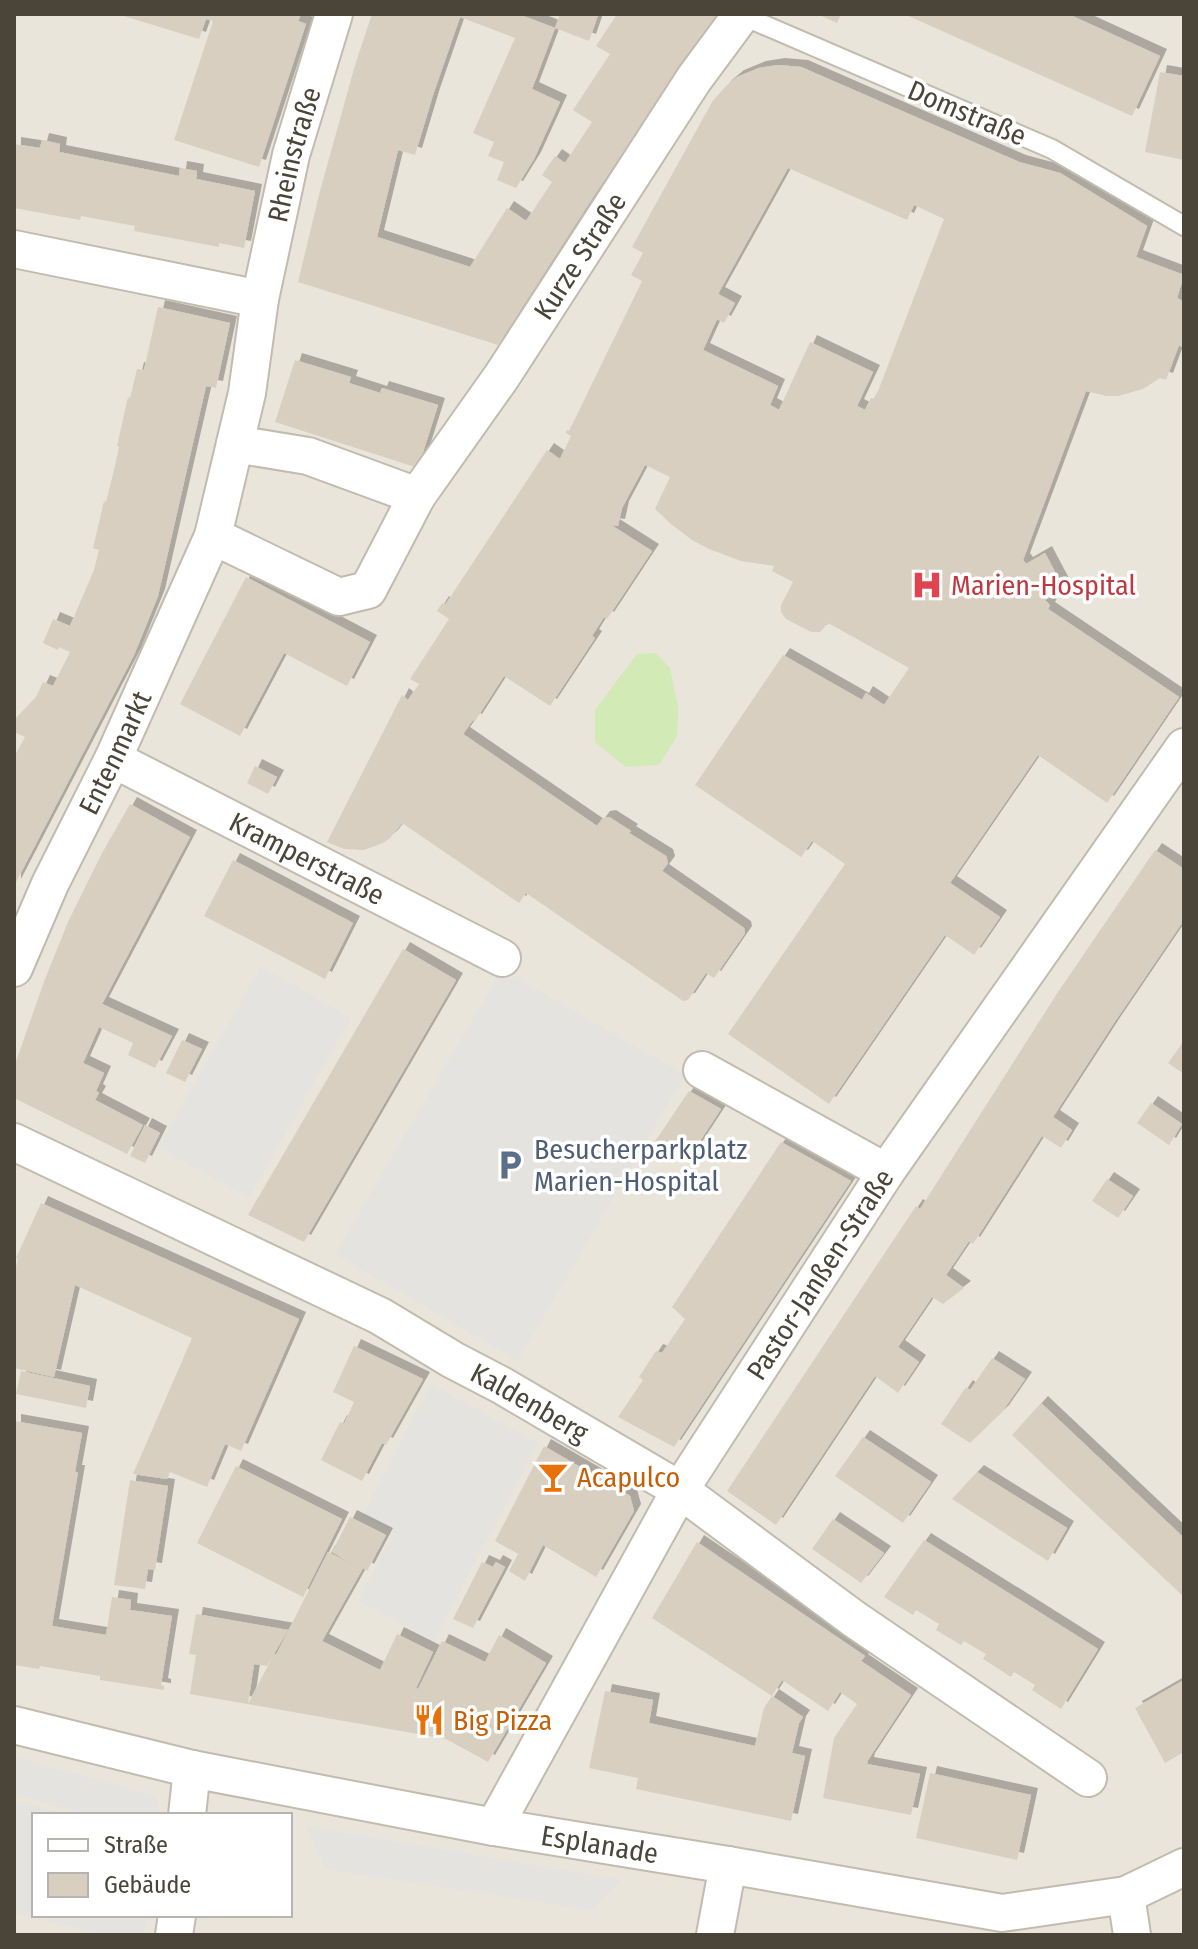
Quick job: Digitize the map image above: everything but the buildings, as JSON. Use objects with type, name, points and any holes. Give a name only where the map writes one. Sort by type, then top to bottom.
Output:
[{"type":"street","name":"Rheinstraße","points":[[260,299],[291,155],[334,14]]},
{"type":"street","name":"Kurze Straße","points":[[417,496],[502,376],[694,79],[741,15]]},
{"type":"street","points":[[14,249],[260,299]]},
{"type":"street","name":"Entenmarkt","points":[[14,968],[50,884],[113,759],[213,536],[247,393],[260,299]]},
{"type":"street","points":[[213,536],[339,597],[368,590],[417,496],[308,456],[235,444]]},
{"type":"street","name":"Pastor-Janßen-Straße","points":[[494,1827],[680,1490],[886,1172],[1184,747]]},
{"type":"street","name":"Kramperstraße","points":[[113,759],[502,958]]},
{"type":"street","points":[[702,1070],[886,1172]]},
{"type":"street","name":"Kaldenberg","points":[[14,1142],[380,1316],[680,1490],[854,1619],[1088,1778]]},
{"type":"street","name":"Esplanade","points":[[14,1725],[192,1769],[494,1827],[1002,1913],[1126,1895],[1184,1867]]},
{"type":"street","points":[[187,1813],[192,1769]]},
{"type":"street","points":[[715,1935],[728,1865]]},
{"type":"street","points":[[1126,1895],[1132,1935]]},
{"type":"lane","name":"Domstraße","points":[[741,15],[1052,149],[1184,226]]},
{"type":"shaded area","points":[[14,14],[1184,14],[1184,1935],[14,1935]]},
{"type":"shaded area","points":[[261,966],[351,1018],[249,1198],[158,1147]]},
{"type":"shaded area","name":"Besucherparkplatz Marien-Hospital","points":[[502,969],[685,1075],[518,1361],[335,1254]]},
{"type":"shaded area","points":[[431,1384],[538,1443],[434,1641],[358,1601],[393,1533],[362,1516]]},
{"type":"shaded area","points":[[14,1757],[154,1795],[161,1813],[83,1813],[14,1794]]},
{"type":"shaded area","points":[[14,1801],[61,1813],[32,1813],[32,1917],[14,1912]]},
{"type":"shaded area","points":[[305,1826],[621,1880],[592,1910],[326,1869]]},
{"type":"shaded area","points":[[33,1917],[148,1917],[144,1935],[100,1935]]},
{"type":"green space","points":[[656,653],[670,668],[678,707],[677,736],[659,765],[626,767],[595,742],[595,710],[637,654]]},
{"type":"place","name":"Marien-Hospital","points":[[927,585]]},
{"type":"place","name":"Besucherparkplatz Marien-Hospital","points":[[510,1165]]},
{"type":"place","name":"Acapulco","points":[[553,1477]]},
{"type":"place","name":"Big Pizza","points":[[429,1720]]}]
